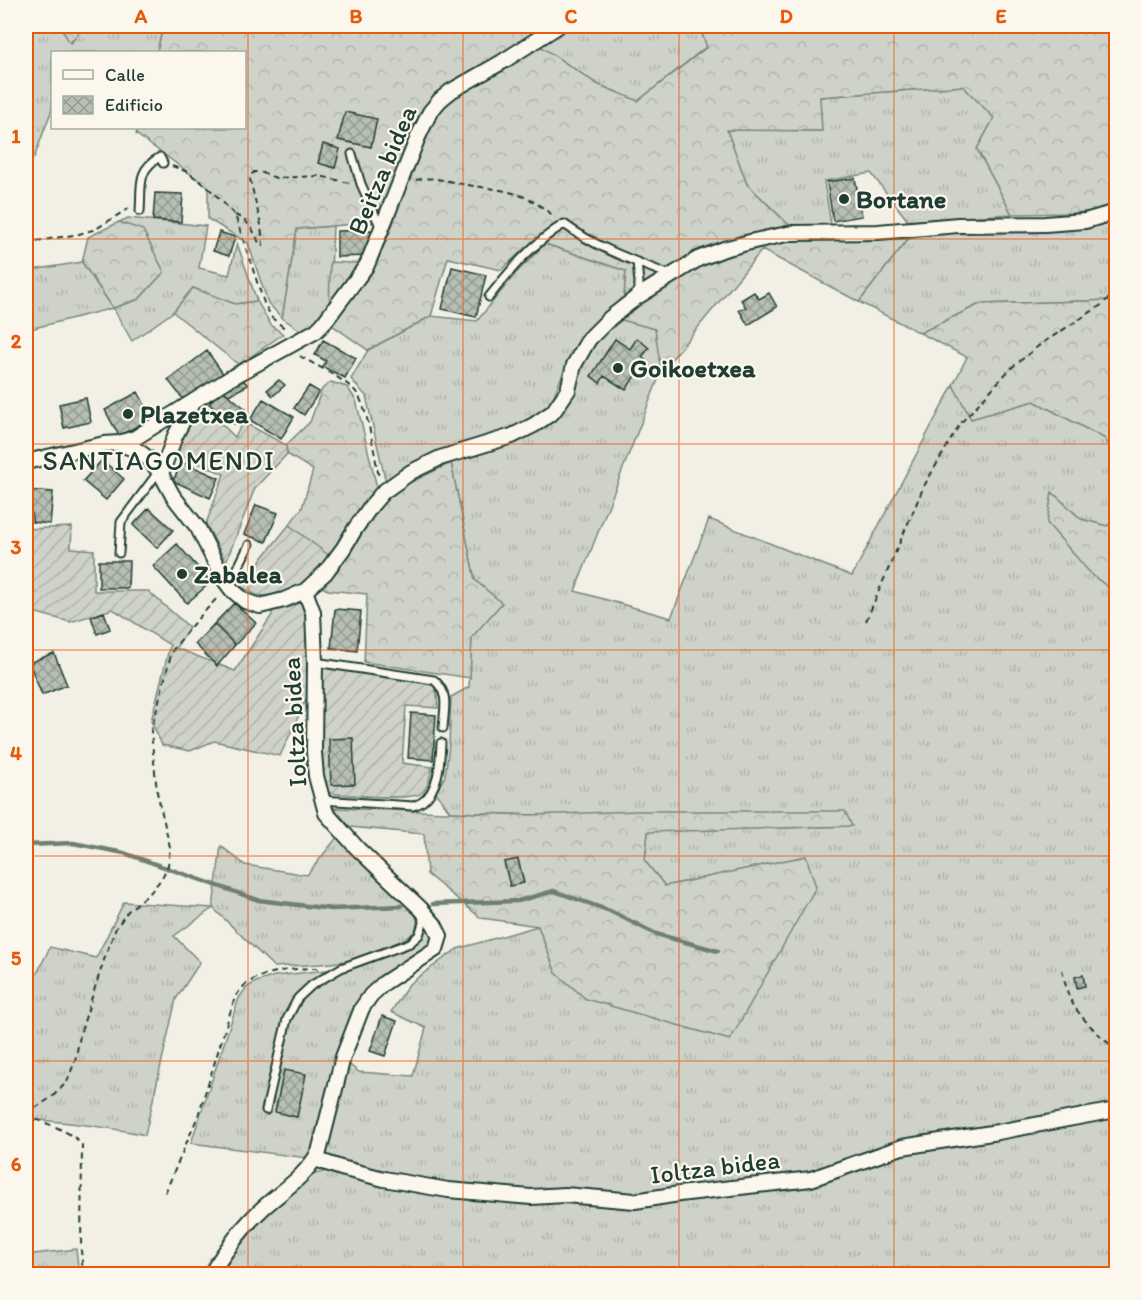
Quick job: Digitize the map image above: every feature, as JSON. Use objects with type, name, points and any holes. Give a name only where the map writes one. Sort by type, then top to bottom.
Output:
[{"type":"street","name":"Beitza bidea","points":[[26,462],[135,438],[229,379],[316,331],[367,265],[430,112],[451,91],[558,26]]},
{"type":"street","points":[[119,443],[138,451],[149,459],[160,472],[173,496],[198,528],[229,586],[245,601],[260,606],[284,600],[305,591],[325,573],[383,492],[411,472],[440,458],[512,436],[553,412],[568,390],[574,365],[589,339],[610,318],[637,297],[698,259],[724,249],[792,233],[879,232],[958,225],[1045,224],[1085,221],[1116,212]]},
{"type":"street","name":"Beitza bidea","points":[[160,472],[192,403]]},
{"type":"street","name":"Ioltza bidea","points":[[211,1275],[246,1225],[301,1177],[319,1152],[343,1058],[362,1008],[371,995],[384,983],[436,949],[440,936],[434,924],[421,909],[357,848],[326,813],[316,777],[314,752],[314,612],[305,591]]},
{"type":"street","name":"Ioltza bidea","points":[[315,1159],[384,1179],[448,1190],[531,1197],[565,1195],[635,1201],[811,1179],[902,1147],[1116,1110]]},
{"type":"lane","points":[[352,153],[361,184],[381,228]]},
{"type":"lane","points":[[140,211],[142,173],[149,163],[160,157],[163,163]]},
{"type":"lane","points":[[489,297],[530,250],[546,235],[564,224],[596,243],[670,275]]},
{"type":"lane","points":[[637,262],[639,283],[637,297]]},
{"type":"lane","points":[[119,553],[121,522],[160,472]]},
{"type":"lane","points":[[229,586],[249,545]]},
{"type":"lane","points":[[315,662],[434,680],[444,691],[444,729]]},
{"type":"lane","points":[[321,800],[413,806],[423,802],[432,790],[437,776],[441,743]]},
{"type":"lane","points":[[266,1110],[287,1019],[298,998],[312,985],[341,968],[410,944],[419,935],[423,923],[421,909]]},
{"type":"path","points":[[163,163],[185,171],[200,181],[235,215],[264,303],[272,318],[285,330],[302,338]]},
{"type":"path","points":[[235,215],[251,226],[260,245],[263,245],[261,225],[250,179],[254,172],[276,178],[320,176],[361,184]]},
{"type":"path","points":[[398,186],[426,178],[495,189],[526,197],[564,224]]},
{"type":"path","points":[[26,243],[96,229],[141,200]]},
{"type":"path","points":[[866,621],[924,486],[960,424],[1010,369],[1041,344],[1100,306],[1116,292]]},
{"type":"path","points":[[285,347],[343,381],[356,392],[368,424],[383,492]]},
{"type":"path","points":[[26,1115],[52,1097],[67,1082],[75,1061],[81,1031],[116,928],[128,911],[150,893],[162,878],[168,865],[170,847],[157,792],[151,731],[172,651],[192,625],[229,586]]},
{"type":"path","points":[[165,1193],[198,1116],[235,997],[252,981],[280,972],[311,968],[341,968]]},
{"type":"path","points":[[1062,970],[1068,995],[1076,1008],[1092,1028],[1116,1050]]},
{"type":"path","points":[[26,1115],[79,1139],[82,1145],[81,1250],[83,1275]]},
{"type":"green space","points":[[26,26],[60,26],[71,43],[84,26],[163,26],[157,51],[51,51],[51,112],[34,158],[26,164]]},
{"type":"green space","points":[[60,26],[84,26],[70,43]]},
{"type":"green space","points":[[163,26],[548,26],[445,90],[379,222],[297,229],[282,318],[268,303],[248,243],[208,219],[208,187],[136,134],[138,129],[246,129],[246,51],[157,51]]},
{"type":"green space","points":[[565,26],[699,26],[707,46],[638,101],[597,84],[537,44]]},
{"type":"green space","points":[[699,26],[1116,26],[1116,209],[1075,213],[1012,214],[977,149],[994,118],[963,86],[820,97],[822,131],[727,130],[747,184],[803,239],[908,239],[859,302],[762,250],[661,372],[655,329],[622,320],[626,271],[534,240],[501,270],[448,258],[431,316],[368,350],[329,323],[330,262],[376,264],[391,229],[415,157],[435,115],[454,94],[537,44],[597,84],[638,101],[707,47]]},
{"type":"green space","points":[[963,86],[994,118],[977,149],[1012,214],[908,221],[871,173],[824,181],[831,225],[791,227],[747,184],[726,129],[821,131],[819,97]]},
{"type":"green space","points":[[128,218],[206,226],[199,268],[229,275],[237,243],[257,301],[235,304],[193,288],[173,312],[132,341],[113,308],[139,299],[164,272],[143,231],[119,222]]},
{"type":"green space","points":[[1116,219],[1116,300],[980,304],[920,333],[859,302],[908,239],[962,230],[1090,225]]},
{"type":"green space","points":[[119,222],[143,230],[164,272],[139,299],[113,308],[82,262],[88,237]]},
{"type":"green space","points":[[333,226],[329,323],[300,330],[282,318],[297,229]]},
{"type":"green space","points":[[545,244],[626,271],[624,300],[597,322],[582,338],[570,357],[549,407],[532,421],[386,483],[366,396],[351,379],[368,350],[431,316],[477,321],[516,273]]},
{"type":"green space","points":[[82,262],[113,308],[26,330],[26,271]]},
{"type":"green space","points":[[193,288],[235,304],[257,301],[271,325],[283,334],[239,365],[173,312]]},
{"type":"green space","points":[[1116,300],[1116,454],[1104,438],[1034,401],[971,419],[953,385],[967,357],[920,333],[980,304]]},
{"type":"green space","points":[[622,320],[656,329],[661,372],[575,591],[671,618],[709,519],[852,576],[953,385],[972,418],[1034,401],[1104,438],[1116,454],[1116,519],[1107,526],[1081,519],[1052,492],[1091,574],[1116,593],[1116,1104],[811,1174],[633,1198],[529,1194],[446,1187],[334,1162],[324,1153],[347,1063],[359,1072],[413,1076],[426,1028],[391,1012],[409,984],[457,949],[538,926],[556,973],[806,856],[665,886],[645,861],[648,831],[852,826],[450,812],[436,792],[445,776],[451,697],[469,687],[472,637],[501,603],[475,581],[451,463],[516,443],[541,429],[560,412],[592,344]]},
{"type":"green space","points":[[331,382],[347,387],[356,400],[378,492],[388,498],[407,484],[451,463],[475,580],[502,603],[472,637],[470,678],[364,662],[367,594],[328,590],[308,581],[330,557],[289,525],[302,508],[313,470],[287,454],[286,445],[310,422],[322,389]]},
{"type":"green space","points":[[199,402],[235,437],[243,422],[286,445],[287,454],[255,488],[226,562],[206,524],[224,474],[176,454],[181,437]]},
{"type":"green space","points":[[1052,492],[1081,519],[1107,526],[1116,519],[1116,593],[1091,574],[1047,523]]},
{"type":"green space","points":[[289,525],[331,557],[308,581],[294,590],[306,608],[310,691],[280,756],[214,741],[190,751],[162,745],[151,721],[170,645],[113,609],[70,622],[26,610],[26,529],[72,527],[71,548],[94,550],[94,591],[148,591],[189,627],[176,648],[235,671],[272,615],[271,597],[256,595],[240,586]]},
{"type":"green space","points":[[320,667],[434,686],[438,708],[406,706],[402,763],[432,767],[424,791],[415,796],[404,797],[326,793],[319,760]]},
{"type":"green space","points":[[334,808],[532,815],[637,811],[845,811],[852,826],[648,832],[645,861],[665,886],[806,856],[816,887],[730,1040],[586,999],[556,973],[538,926],[481,918],[427,874],[424,834],[350,827]]},
{"type":"green space","points":[[338,836],[413,910],[417,923],[416,928],[405,939],[362,957],[319,964],[274,967],[213,908],[221,846],[245,865],[307,875]]},
{"type":"green space","points":[[124,902],[213,908],[174,936],[200,962],[176,999],[145,1135],[86,1125],[26,1119],[26,996],[50,947],[96,958]]},
{"type":"green space","points":[[428,925],[434,935],[433,943],[357,1006],[345,1031],[318,1138],[308,1158],[191,1143],[239,998],[246,988],[275,976],[347,969],[411,946],[422,936]]},
{"type":"green space","points":[[1116,1115],[1116,1274],[218,1274],[225,1261],[259,1219],[311,1175],[326,1171],[459,1198],[536,1201],[818,1182],[903,1151]]},
{"type":"green space","points":[[76,1249],[79,1274],[26,1274],[26,1255]]},
{"type":"building","points":[[345,112],[377,119],[371,147],[338,140]]},
{"type":"building","points":[[323,144],[340,149],[335,168],[318,163]]},
{"type":"building","name":"Bortane","points":[[855,178],[862,216],[833,221],[827,182]]},
{"type":"building","points":[[155,193],[183,194],[181,222],[153,220]]},
{"type":"building","points":[[373,230],[367,256],[337,257],[337,231]]},
{"type":"building","points":[[219,232],[235,237],[229,256],[213,251]]},
{"type":"building","points":[[452,267],[486,275],[476,317],[442,309]]},
{"type":"building","points":[[754,292],[759,299],[769,293],[777,307],[748,325],[739,310],[746,307],[741,300]]},
{"type":"building","name":"Goikoetxea","points":[[637,338],[649,348],[642,357],[645,360],[626,390],[604,376],[600,383],[591,376],[615,339],[630,349]]},
{"type":"building","points":[[323,340],[356,358],[345,378],[323,367],[326,361],[315,355]]},
{"type":"building","points":[[207,351],[224,375],[184,400],[168,380]]},
{"type":"building","points":[[242,379],[248,385],[229,395],[221,389]]},
{"type":"building","points":[[279,380],[285,385],[273,396],[267,390]]},
{"type":"building","points":[[309,386],[319,392],[304,415],[294,408]]},
{"type":"building","points":[[221,389],[246,409],[234,424],[209,404]]},
{"type":"building","name":"Plazetxea","points":[[138,392],[152,418],[119,436],[105,410]]},
{"type":"building","points":[[86,398],[91,422],[64,428],[59,404]]},
{"type":"building","points":[[263,399],[294,417],[281,439],[250,420]]},
{"type":"building","points":[[102,460],[124,479],[106,500],[83,481]]},
{"type":"building","points":[[182,462],[219,478],[210,498],[173,481]]},
{"type":"building","points":[[26,490],[53,492],[50,524],[32,522],[32,514],[26,514]]},
{"type":"building","points":[[256,505],[278,513],[266,542],[244,534]]},
{"type":"building","points":[[149,508],[173,530],[157,548],[133,525]]},
{"type":"building","name":"Zabalea","points":[[177,544],[211,582],[187,603],[153,566]]},
{"type":"building","points":[[99,561],[129,561],[128,588],[99,588]]},
{"type":"building","points":[[234,603],[256,623],[235,645],[214,624]]},
{"type":"building","points":[[335,609],[361,611],[357,651],[331,648]]},
{"type":"building","points":[[104,612],[110,629],[97,634],[91,617]]},
{"type":"building","points":[[214,624],[235,645],[217,666],[195,644]]},
{"type":"building","points":[[54,653],[67,685],[42,695],[29,663]]},
{"type":"building","points":[[411,713],[436,715],[433,760],[408,758]]},
{"type":"building","points":[[353,738],[355,784],[331,785],[329,739]]},
{"type":"building","points":[[518,859],[524,883],[510,886],[504,862]]},
{"type":"building","points":[[1083,975],[1085,986],[1077,988],[1075,977]]},
{"type":"building","points":[[382,1016],[397,1021],[385,1056],[370,1051]]},
{"type":"building","points":[[284,1070],[306,1074],[297,1117],[275,1112]]},
{"type":"waterway","points":[[26,845],[73,843],[124,853],[258,900],[332,909],[401,906]]},
{"type":"waterway","points":[[433,904],[518,901],[554,891],[610,911],[656,934],[718,951]]},
{"type":"place","name":"Bortane","points":[[844,199]]},
{"type":"place","name":"Goikoetxea","points":[[618,368]]},
{"type":"place","name":"Plazetxea","points":[[128,414]]},
{"type":"place","name":"Zabalea","points":[[182,574]]},
{"type":"district","name":"SANTIAGOMENDI","points":[[159,461]]}]
